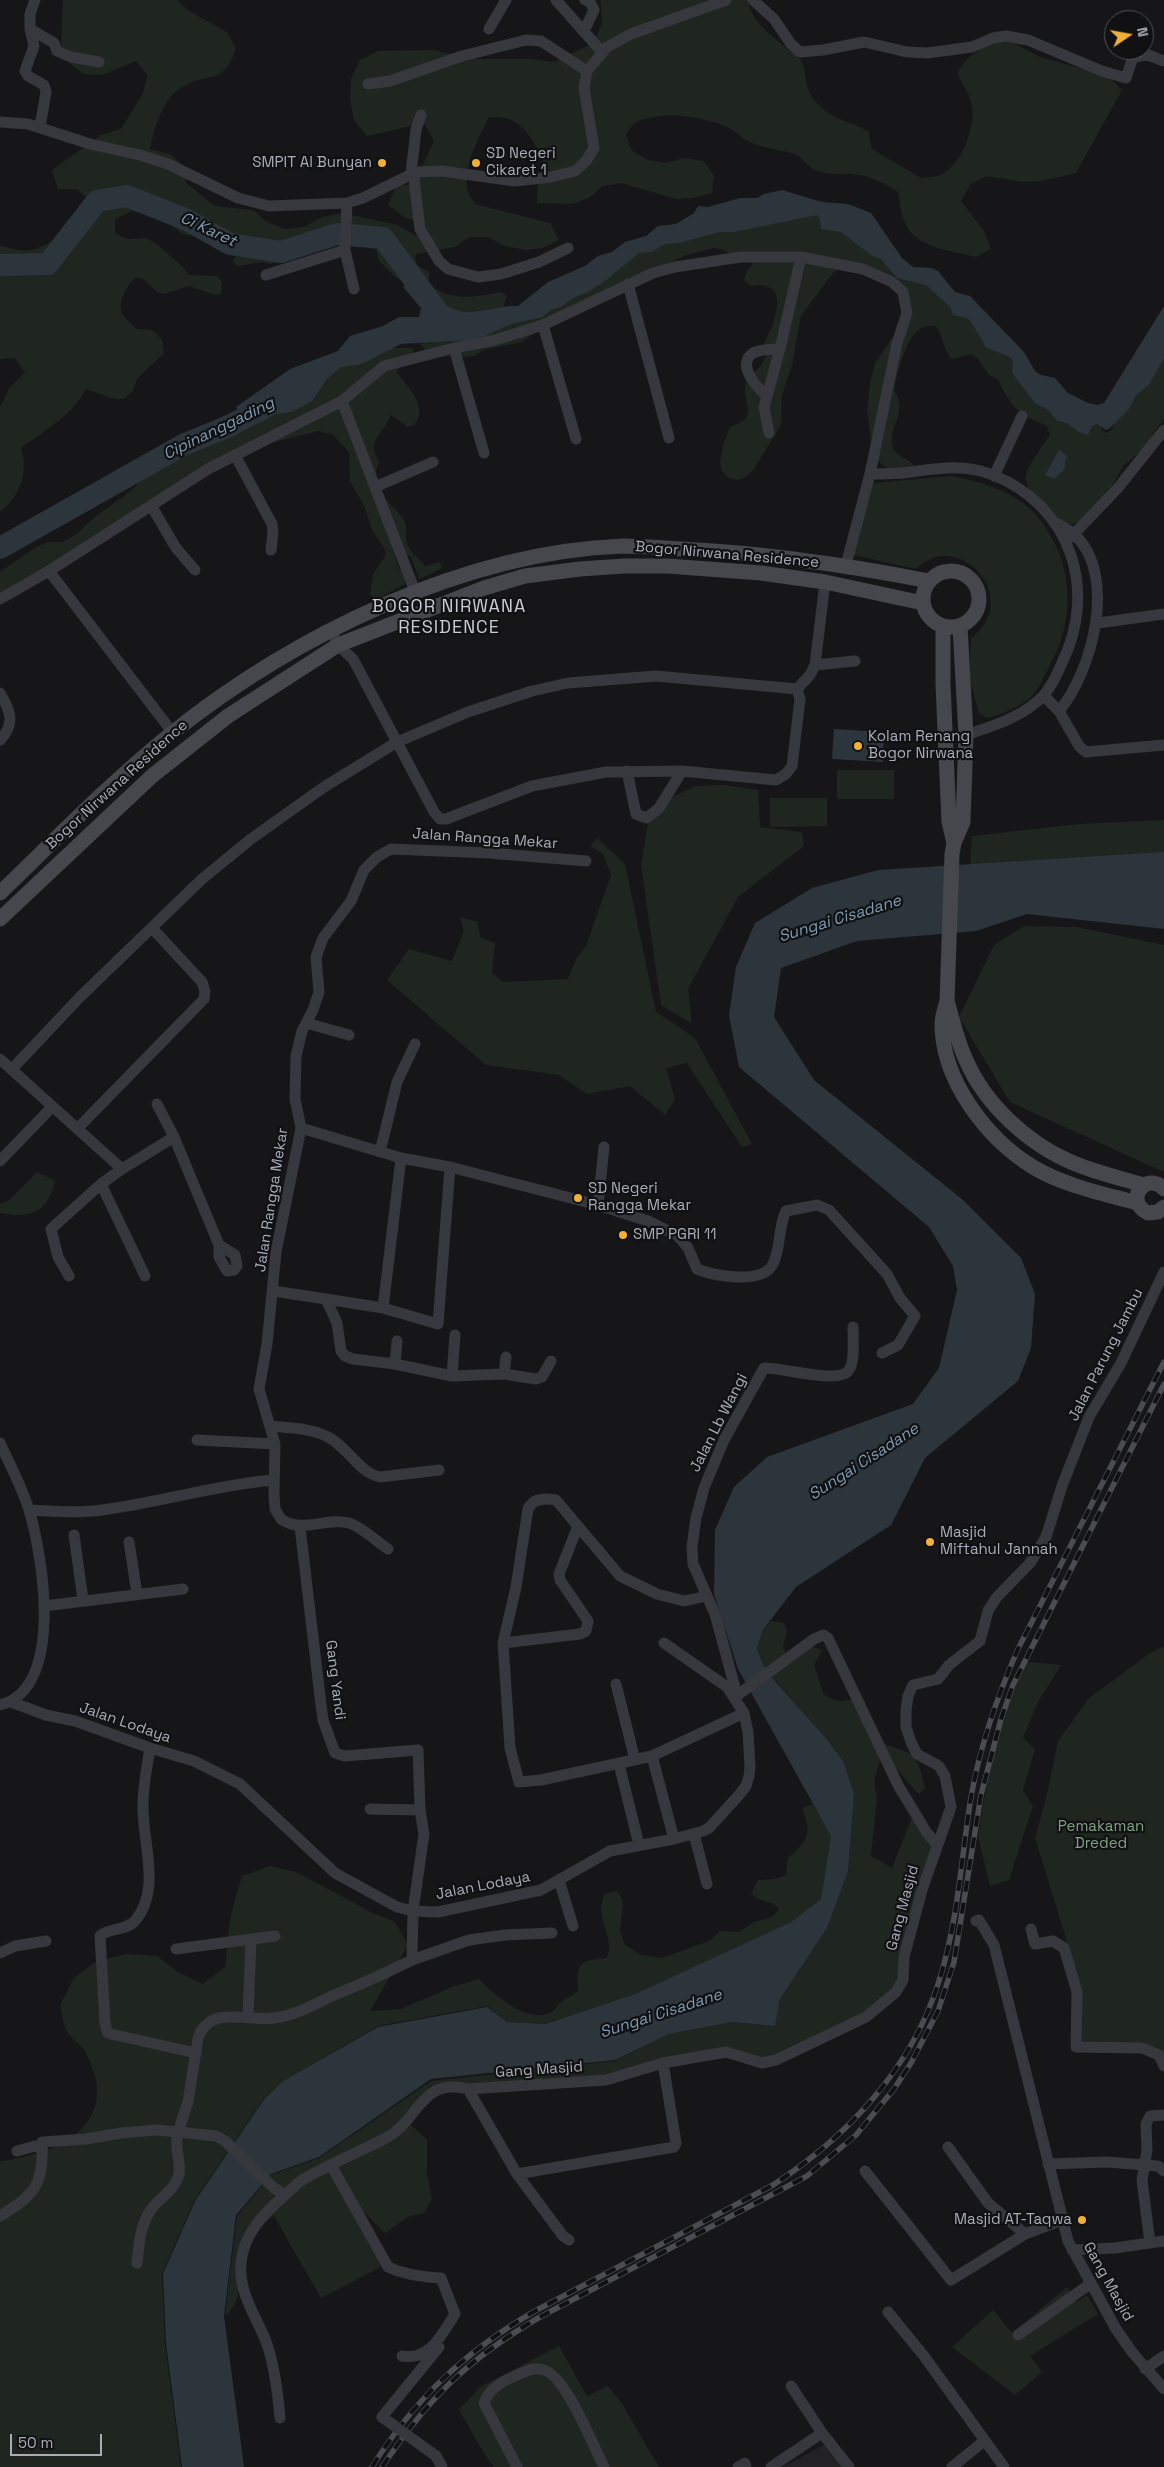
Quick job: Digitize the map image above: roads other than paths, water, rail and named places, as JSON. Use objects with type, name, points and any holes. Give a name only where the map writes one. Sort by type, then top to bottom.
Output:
[{"type":"street","points":[[35,0],[30,14],[30,29],[34,46],[24,71],[28,76],[44,85],[46,92],[40,127]]},
{"type":"street","points":[[489,29],[506,0]]},
{"type":"street","points":[[556,0],[602,52]]},
{"type":"street","points":[[582,30],[594,10],[590,2],[585,0]]},
{"type":"street","points":[[0,122],[40,127],[90,144],[168,164],[253,203],[284,206],[347,203],[375,192],[413,173],[442,171],[514,181],[551,177],[575,171],[586,161],[594,148],[584,88],[587,71],[602,52],[617,40],[726,0]]},
{"type":"street","points":[[753,0],[774,19],[791,44],[800,52],[823,50],[864,42],[907,52],[927,53],[972,47],[993,38],[1006,36],[1028,40],[1102,71],[1126,78],[1129,64],[1133,57],[1148,55],[1164,61]]},
{"type":"street","points":[[30,29],[54,43],[57,51],[71,57],[99,62]]},
{"type":"street","points":[[368,84],[390,81],[462,56],[526,40],[542,41],[587,71]]},
{"type":"street","points":[[421,115],[416,130],[414,187],[420,229],[438,261],[448,269],[478,277],[501,274],[539,262],[568,248]]},
{"type":"street","points":[[347,203],[345,248],[354,288]]},
{"type":"street","points":[[266,275],[345,248]]},
{"type":"street","points":[[0,599],[49,571],[208,470],[342,401],[384,366],[454,348],[495,340],[543,325],[653,273],[699,263],[741,257],[802,257],[863,269],[892,282],[903,292],[907,304],[907,313],[897,343],[870,474],[846,565]]},
{"type":"street","points":[[769,433],[764,414],[766,395],[780,348],[802,257]]},
{"type":"street","points":[[628,284],[669,438]]},
{"type":"street","points":[[543,325],[576,439]]},
{"type":"street","points":[[454,348],[484,453]]},
{"type":"street","points":[[766,395],[757,388],[751,379],[747,359],[754,353],[780,348]]},
{"type":"street","points":[[342,401],[416,594]]},
{"type":"street","points":[[994,476],[1022,416]]},
{"type":"street","points":[[1070,537],[1118,488],[1164,430]]},
{"type":"street","points":[[235,455],[272,524],[271,550]]},
{"type":"street","points":[[375,487],[433,462]]},
{"type":"street","points":[[870,474],[961,467],[994,476],[1019,490],[1044,509],[1090,559],[1097,590],[1098,623],[1095,638],[1072,696],[1060,711]]},
{"type":"street","points":[[152,507],[176,548],[195,570]]},
{"type":"street","points":[[966,735],[1006,722],[1044,696],[1067,653],[1075,628],[1079,600],[1070,537]]},
{"type":"street","points":[[624,546],[624,566]]},
{"type":"street","name":"Bogor Nirwana Residence","points":[[0,893],[92,805],[173,733],[251,677],[330,629],[467,574],[512,562],[570,552],[624,546],[749,553],[846,565],[929,581]]},
{"type":"street","name":"Bogor Nirwana Residence","points":[[0,919],[152,776],[228,716],[338,645],[484,588],[525,576],[624,566],[716,569],[825,582],[923,603]]},
{"type":"street","points":[[49,571],[173,733]]},
{"type":"street","points":[[952,571],[966,575],[974,582],[978,592],[979,602],[976,612],[960,626],[943,626],[930,617],[923,603],[923,595],[929,581],[937,574],[952,571]]},
{"type":"street","points":[[797,689],[810,675],[815,665],[825,582]]},
{"type":"street","points":[[1098,623],[1164,614]]},
{"type":"street","points":[[943,626],[943,684],[953,848],[947,1002],[942,1022],[946,1052],[951,1069],[976,1113],[995,1136],[1015,1155],[1034,1168],[1074,1186],[1137,1203],[1148,1213],[1163,1209]]},
{"type":"street","points":[[953,848],[963,822],[966,735],[960,626]]},
{"type":"street","points":[[330,629],[338,645],[353,659],[434,812],[440,819],[446,819],[479,808],[532,786],[578,776],[627,771],[682,771],[776,780],[786,774],[792,766],[800,699],[797,689]]},
{"type":"street","points":[[815,665],[855,662]]},
{"type":"street","points":[[12,1069],[78,998],[152,928],[177,901],[251,839],[324,787],[397,742],[468,712],[532,691],[568,683],[656,676],[797,689]]},
{"type":"street","points":[[0,693],[10,713],[11,723],[0,740]]},
{"type":"street","points":[[1044,696],[1060,711],[1079,746],[1086,752],[1164,745]]},
{"type":"street","points":[[627,771],[636,814],[647,818],[659,808],[682,771]]},
{"type":"street","points":[[92,805],[104,820]]},
{"type":"street","name":"Jalan Rangga Mekar","points":[[300,1527],[280,1519],[276,1509],[274,1480],[275,1444],[259,1389],[278,1244],[301,1128],[295,1099],[298,1042],[319,992],[316,957],[318,949],[323,938],[351,901],[360,876],[376,857],[391,849],[586,861]]},
{"type":"street","points":[[78,1128],[204,999],[205,991],[202,982],[152,928]]},
{"type":"street","points":[[947,1002],[966,1061],[991,1100],[1006,1117],[1047,1149],[1070,1161],[1144,1185],[1154,1183],[1164,1189]]},
{"type":"street","points":[[306,1023],[349,1035]]},
{"type":"street","points":[[380,1152],[398,1082],[415,1044]]},
{"type":"street","points":[[0,1058],[122,1169]]},
{"type":"street","points":[[156,1104],[174,1137],[219,1245]]},
{"type":"street","points":[[0,1161],[52,1107]]},
{"type":"street","points":[[301,1128],[401,1158],[450,1167],[598,1205],[672,1232],[688,1248],[695,1267],[722,1276],[761,1275],[773,1263],[784,1215],[788,1209],[817,1205],[829,1210],[887,1274],[900,1298],[914,1316],[898,1345],[882,1353]]},
{"type":"street","points":[[68,1276],[58,1257],[51,1229],[101,1184],[174,1137]]},
{"type":"street","points":[[598,1205],[604,1147]]},
{"type":"street","points":[[383,1308],[401,1158]]},
{"type":"street","points":[[273,1290],[383,1308],[438,1324],[450,1167]]},
{"type":"street","points":[[101,1184],[145,1276]]},
{"type":"street","points":[[1137,1203],[1138,1193],[1144,1185]]},
{"type":"street","name":"Jalan Parung Jambu","points":[[937,1844],[951,1807],[945,1776],[939,1766],[917,1754],[911,1742],[906,1727],[908,1696],[913,1684],[932,1682],[938,1679],[949,1665],[980,1641],[988,1611],[996,1598],[1030,1563],[1046,1537],[1062,1486],[1089,1417],[1122,1363],[1164,1272]]},
{"type":"street","points":[[326,1300],[337,1323],[341,1351],[345,1356],[353,1359],[395,1364],[452,1376],[504,1374],[538,1379],[544,1374],[551,1361]]},
{"type":"street","name":"Jalan Lb Wangi","points":[[707,1596],[693,1564],[694,1533],[704,1488],[729,1431],[764,1368],[826,1375],[844,1374],[849,1371],[852,1365],[853,1327]]},
{"type":"street","points":[[452,1376],[455,1335]]},
{"type":"street","points":[[395,1364],[397,1341]]},
{"type":"street","points":[[504,1374],[506,1357]]},
{"type":"street","points":[[270,1426],[326,1436],[345,1448],[365,1471],[380,1477],[439,1470]]},
{"type":"street","points":[[197,1440],[275,1444]]},
{"type":"street","points":[[0,1443],[29,1510],[44,1606],[45,1629],[36,1669],[28,1685],[5,1703]]},
{"type":"street","points":[[29,1510],[95,1511],[180,1497],[229,1485],[274,1480]]},
{"type":"street","points":[[744,1713],[652,1756],[522,1782],[517,1779],[510,1748],[503,1643],[516,1587],[530,1503],[544,1498],[556,1500],[620,1576],[657,1594],[684,1601],[707,1596],[715,1614],[736,1696],[814,1639],[823,1635],[828,1638],[898,1785],[928,1834],[937,1844]]},
{"type":"street","points":[[300,1527],[320,1523],[349,1523],[388,1549]]},
{"type":"street","points":[[503,1643],[580,1634],[586,1631],[588,1621],[560,1580],[559,1574],[578,1526]]},
{"type":"street","name":"Gang Yandi","points":[[300,1527],[321,1705],[335,1753],[345,1756],[418,1750],[420,1810]]},
{"type":"street","points":[[74,1535],[82,1600]]},
{"type":"street","points":[[129,1542],[137,1594]]},
{"type":"street","points":[[44,1606],[183,1589]]},
{"type":"street","name":"Jalan Lodaya","points":[[5,1703],[74,1721],[150,1748],[194,1761],[240,1784],[335,1873],[397,1907],[413,1911],[438,1912],[541,1890],[610,1851],[674,1839],[709,1828],[746,1786],[750,1767],[744,1713],[736,1696],[727,1687],[664,1643]]},
{"type":"street","points":[[616,1684],[635,1760]]},
{"type":"street","points":[[150,1748],[143,1806],[149,1892],[134,1921],[124,1928],[103,1932],[100,1936],[105,2023],[107,2032],[111,2034],[196,2053]]},
{"type":"street","points":[[652,1756],[674,1839]]},
{"type":"street","points":[[619,1764],[639,1845]]},
{"type":"street","points":[[370,1809],[420,1810],[423,1841],[413,1911],[412,1960]]},
{"type":"street","points":[[694,1834],[707,1884]]},
{"type":"street","name":"Gang Masjid","points":[[280,2418],[275,2375],[267,2346],[245,2295],[240,2270],[241,2258],[251,2233],[264,2213],[303,2179],[389,2137],[406,2121],[418,2105],[441,2089],[452,2085],[468,2089],[606,2080],[663,2063],[726,2052],[762,2063],[776,2060],[866,2018],[878,2010],[896,1992],[903,1980],[904,1957],[910,1933],[937,1844]]},
{"type":"street","points":[[559,1880],[573,1926]]},
{"type":"street","name":"Gang Masjid","points":[[976,1921],[979,1920],[994,1945],[1062,2220],[1072,2250],[1120,2335],[1145,2369],[1164,2389]]},
{"type":"street","points":[[1031,1929],[1035,1944],[1053,1941],[1064,1948],[1077,1992],[1076,2047],[1142,2048],[1159,2054],[1164,2066]]},
{"type":"street","points":[[137,2263],[140,2235],[147,2216],[153,2206],[175,2187],[179,2175],[175,2149],[178,2132],[188,2102],[201,2029],[209,2021],[222,2017],[248,2017],[261,2020],[278,2018],[307,2010],[337,1994],[412,1960],[469,1940],[505,1935],[552,1933]]},
{"type":"street","points":[[176,1949],[275,1936]]},
{"type":"street","points":[[248,2017],[251,1940]]},
{"type":"street","points":[[0,1953],[15,1946],[46,1941]]},
{"type":"street","points":[[517,2174],[674,2147],[676,2142],[663,2063]]},
{"type":"street","points":[[468,2089],[517,2174],[563,2236],[568,2240]]},
{"type":"street","points":[[1150,2243],[1144,2196],[1143,2166],[1147,2150],[1147,2118],[1164,2115]]},
{"type":"street","points":[[42,2142],[86,2139],[156,2130],[216,2136],[225,2140],[274,2188],[285,2195]]},
{"type":"street","points":[[17,2150],[35,2146],[42,2149],[42,2142]]},
{"type":"street","points":[[0,2216],[22,2202],[36,2184],[43,2168],[42,2142]]},
{"type":"street","points":[[948,2147],[988,2203],[1025,2234]]},
{"type":"street","points":[[1048,2164],[1107,2162],[1158,2166],[1164,2171]]},
{"type":"street","points":[[331,2165],[388,2267],[398,2272],[425,2278],[441,2278],[455,2314],[456,2324],[382,2417],[436,2456],[442,2467]]},
{"type":"street","points":[[865,2171],[951,2280],[1025,2234],[1062,2220]]},
{"type":"street","points":[[1072,2250],[1115,2248],[1164,2241]]},
{"type":"street","points":[[1018,2335],[1090,2284]]},
{"type":"street","points":[[888,2312],[924,2356],[1004,2467]]},
{"type":"street","points":[[402,2356],[413,2358],[434,2346],[455,2314]]},
{"type":"street","points":[[1145,2369],[1164,2356]]},
{"type":"street","points":[[517,2467],[484,2403],[491,2390],[533,2368],[545,2370],[551,2374],[568,2396],[604,2467]]},
{"type":"street","points":[[791,2386],[822,2433],[849,2467]]},
{"type":"street","points":[[771,2467],[822,2433]]},
{"type":"street","points":[[952,2467],[984,2441]]},
{"type":"street","points":[[738,2467],[745,2463],[746,2467]]},
{"type":"water","points":[[782,190],[822,202],[848,204],[871,213],[902,258],[913,267],[932,268],[938,271],[955,292],[970,296],[1024,352],[1035,371],[1041,375],[1055,378],[1068,393],[1088,403],[1098,405],[1104,403],[1164,306],[1164,358],[1149,385],[1136,395],[1129,409],[1110,428],[1106,430],[1097,424],[1092,426],[1088,435],[1079,432],[1067,423],[1058,421],[1048,410],[1035,403],[1012,373],[1013,361],[1010,357],[985,347],[969,319],[953,315],[950,307],[926,285],[897,278],[881,259],[871,255],[841,232],[821,229],[820,219],[817,215],[734,232],[719,232],[680,243],[665,244],[652,252],[639,253],[605,281],[588,292],[573,298],[561,307],[551,310],[543,317],[511,324],[485,336],[468,340],[401,344],[362,364],[341,367],[327,379],[312,401],[292,412],[273,414],[264,421],[247,425],[236,407],[290,369],[338,351],[350,336],[383,326],[399,317],[419,317],[421,308],[403,287],[412,280],[439,302],[464,312],[518,306],[548,282],[585,266],[598,256],[612,252],[625,242],[646,236],[658,226],[676,224],[694,213],[698,206],[708,207],[740,198],[757,198],[764,194]]},
{"type":"water","points":[[1059,450],[1067,456],[1065,469],[1054,479],[1045,475]]},
{"type":"water","name":"Kolam Renang Bogor Nirwana","points":[[834,729],[884,732],[883,762],[832,759]]},
{"type":"water","name":"Sungai Cisadane","points":[[1164,852],[1164,929],[1027,914],[976,931],[857,941],[781,968],[774,1017],[814,1080],[963,1200],[1021,1258],[1035,1294],[1031,1348],[1018,1381],[925,1458],[891,1525],[796,1587],[763,1630],[757,1649],[766,1671],[825,1737],[843,1761],[854,1793],[848,1872],[827,1928],[780,1999],[775,2026],[732,2022],[669,2034],[615,2060],[431,2079],[319,2157],[271,2174],[236,2215],[224,2316],[244,2467],[182,2467],[166,2343],[163,2274],[195,2201],[265,2098],[283,2081],[378,2027],[487,2007],[507,2022],[545,2024],[635,1994],[791,1922],[821,1899],[831,1836],[738,1669],[714,1594],[715,1530],[734,1487],[767,1457],[913,1404],[939,1368],[957,1290],[953,1266],[929,1227],[739,1067],[729,1015],[736,967],[755,923],[812,888],[878,870]]},
{"type":"waterway","name":"Ci Karet","points":[[0,265],[48,264],[97,201],[127,196],[185,219],[230,244],[281,252],[337,234],[383,238],[438,312]]},
{"type":"waterway","name":"Cipinanggading","points":[[0,548],[183,445],[229,426],[269,405]]},
{"type":"railway","points":[[372,2467],[406,2419],[424,2398],[464,2360],[486,2343],[535,2311],[773,2185],[800,2166],[851,2123],[893,2072],[911,2045],[926,2015],[945,1961],[955,1915],[971,1797],[984,1740],[1003,1685],[1018,1649],[1164,1362]]},
{"type":"railway","points":[[382,2467],[416,2420],[434,2400],[471,2364],[492,2348],[540,2317],[807,2176],[856,2135],[894,2089],[911,2063],[938,2011],[954,1962],[981,1795],[1001,1719],[1013,1685],[1164,1384]]},
{"type":"place","name":"SMPIT Al Bunyan","points":[[382,163]]},
{"type":"place","name":"SD Negeri Cikaret 1","points":[[476,163]]},
{"type":"place","name":"Kolam Renang Bogor Nirwana","points":[[858,746]]},
{"type":"place","name":"SD Negeri Rangga Mekar","points":[[578,1198]]},
{"type":"place","name":"SMP PGRI 11","points":[[623,1235]]},
{"type":"place","name":"Masjid Miftahul Jannah","points":[[930,1542]]},
{"type":"place","name":"Masjid AT-Taqwa","points":[[1082,2220]]},
{"type":"district","name":"BOGOR NIRWANA RESIDENCE","points":[[449,617]]},
{"type":"park label","name":"Pemakaman Dreded","points":[[1101,1836]]}]
